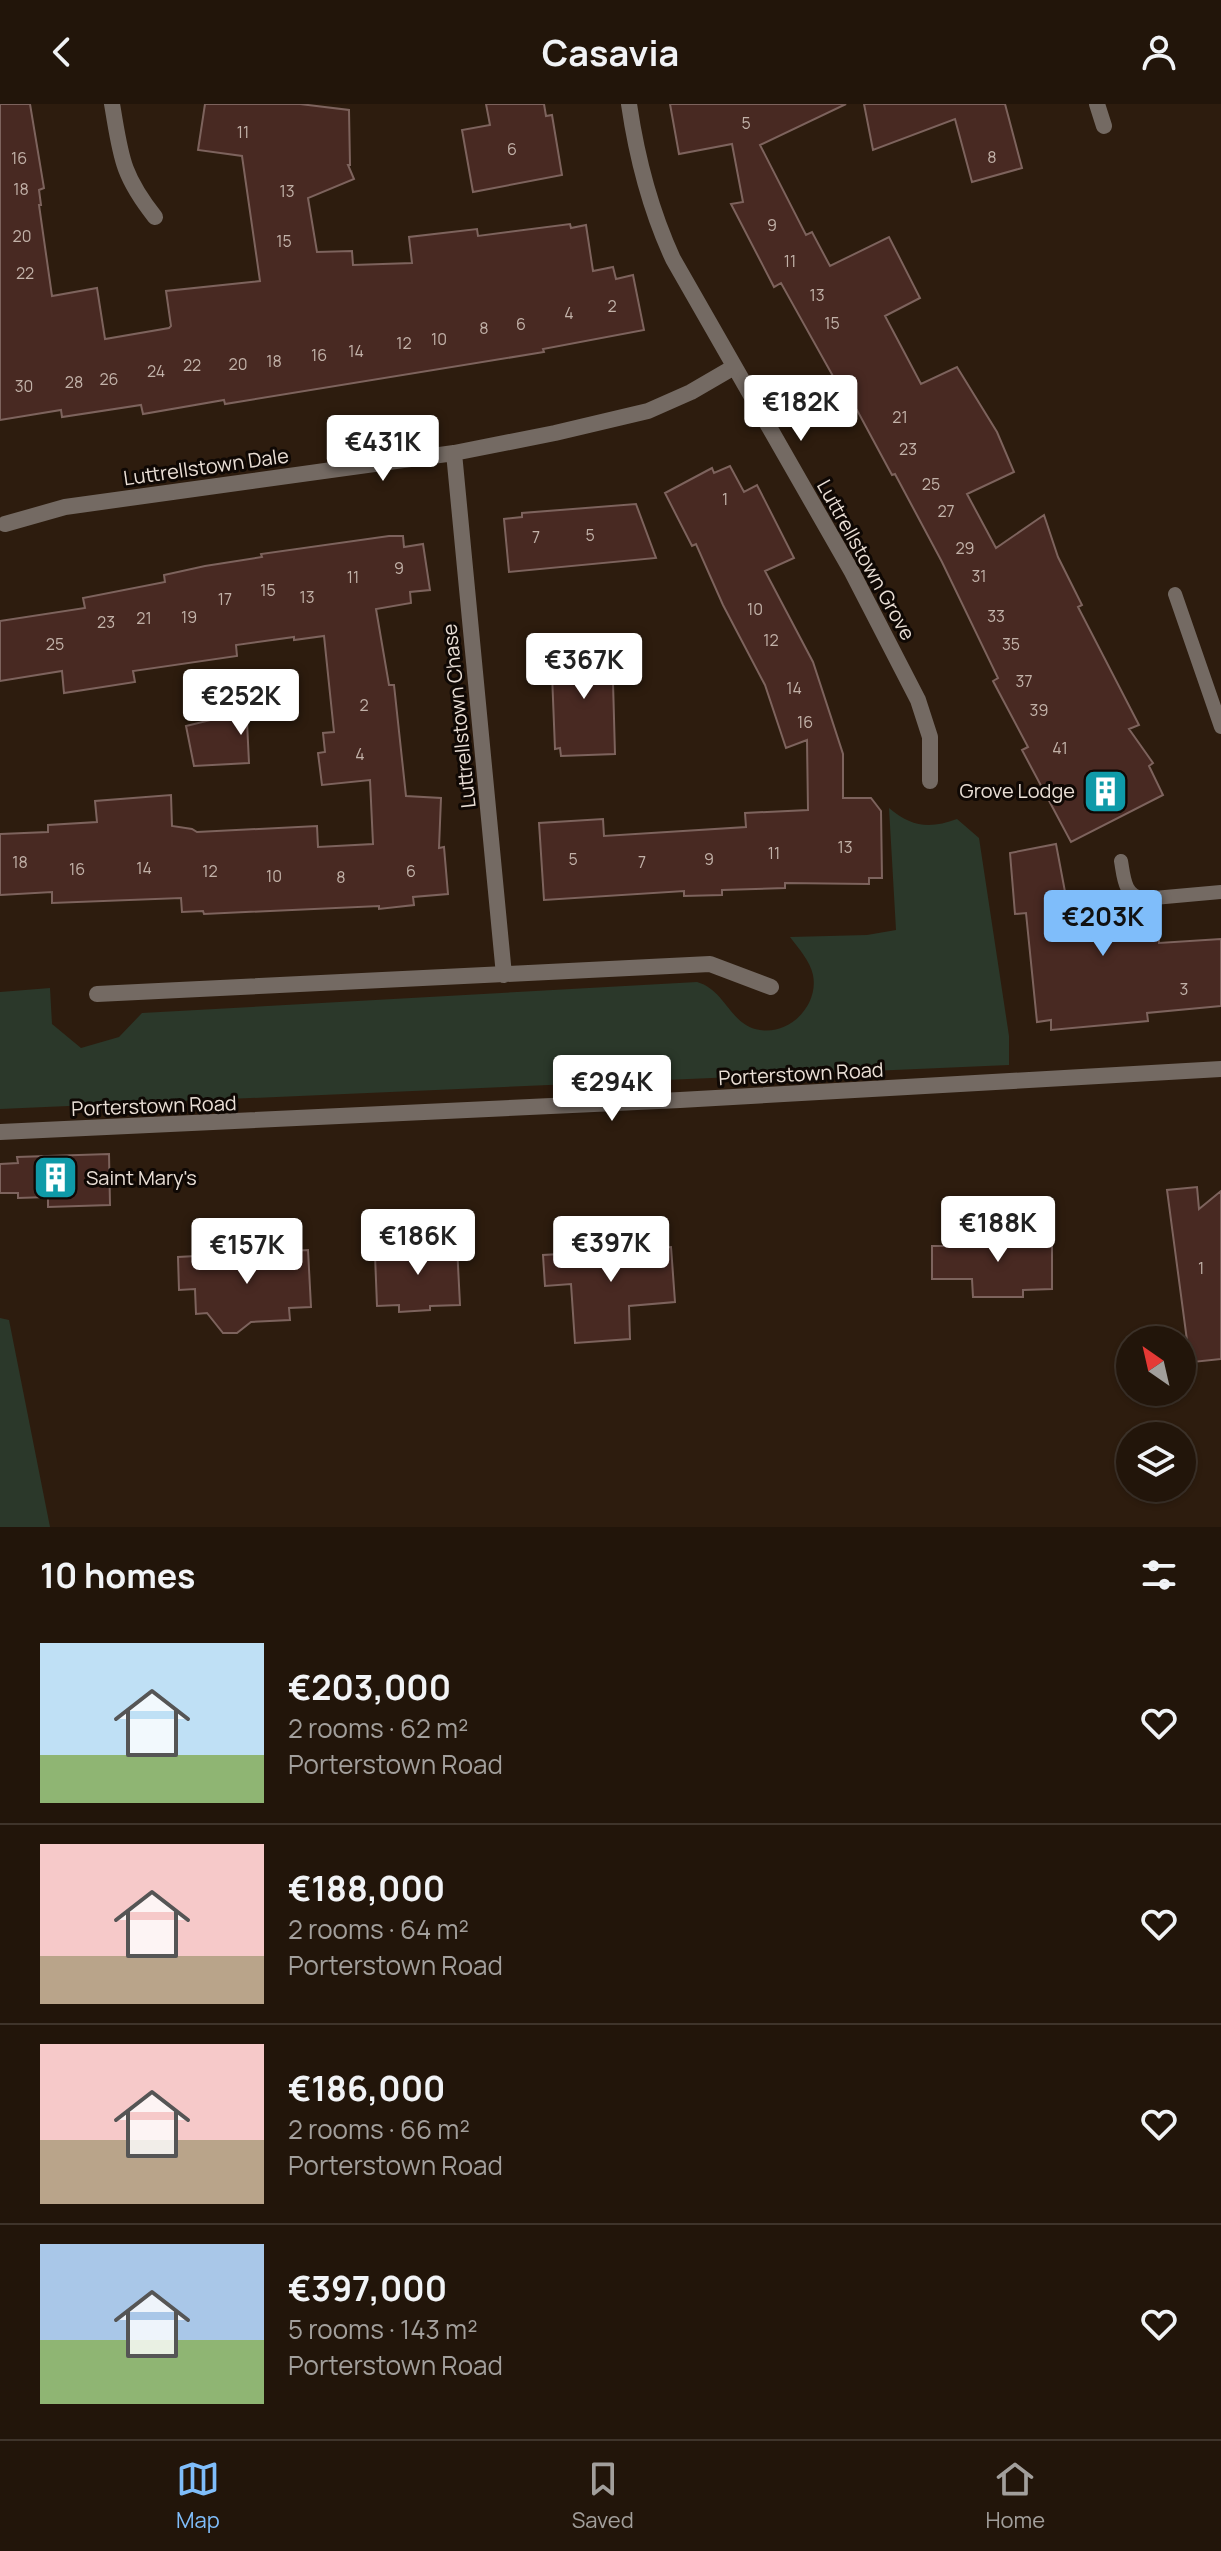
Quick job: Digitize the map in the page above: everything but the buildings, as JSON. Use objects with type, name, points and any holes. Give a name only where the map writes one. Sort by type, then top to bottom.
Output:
[{"type":"street","points":[[112,104],[122,166],[136,193],[155,217]]},
{"type":"street","name":"Luttrellstown Grove","points":[[629,104],[637,158],[659,228],[673,259],[844,557],[918,700],[930,737],[930,781]]},
{"type":"street","points":[[1097,104],[1104,126]]},
{"type":"street","name":"Luttrellstown Dale","points":[[5,524],[65,507],[454,453],[648,411],[691,392],[734,367]]},
{"type":"street","name":"Luttrellstown Chase","points":[[454,453],[504,975]]},
{"type":"street","points":[[97,994],[710,964],[771,987]]},
{"type":"street","name":"Porterstown Road","points":[[0,1132],[680,1100],[1221,1069]]},
{"type":"lane","points":[[1175,594],[1214,681],[1221,727]]},
{"type":"lane","points":[[1121,861],[1127,890],[1133,897],[1143,899],[1221,892]]},
{"type":"green space","points":[[889,808],[905,819],[921,824],[957,819],[979,838],[1009,1036],[1009,1065],[0,1109],[0,992],[50,988],[52,1024],[81,1048],[119,1037],[142,1013],[697,982],[715,992],[750,1027],[760,1030],[782,1028],[792,1023],[807,1007],[814,986],[809,965],[790,937],[867,935],[896,930]]},
{"type":"green space","points":[[0,1318],[9,1320],[50,1527],[0,1527]]},
{"type":"place","name":"Grove Lodge","points":[[1106,791]]},
{"type":"place","name":"Saint Mary's","points":[[55,1178]]}]
